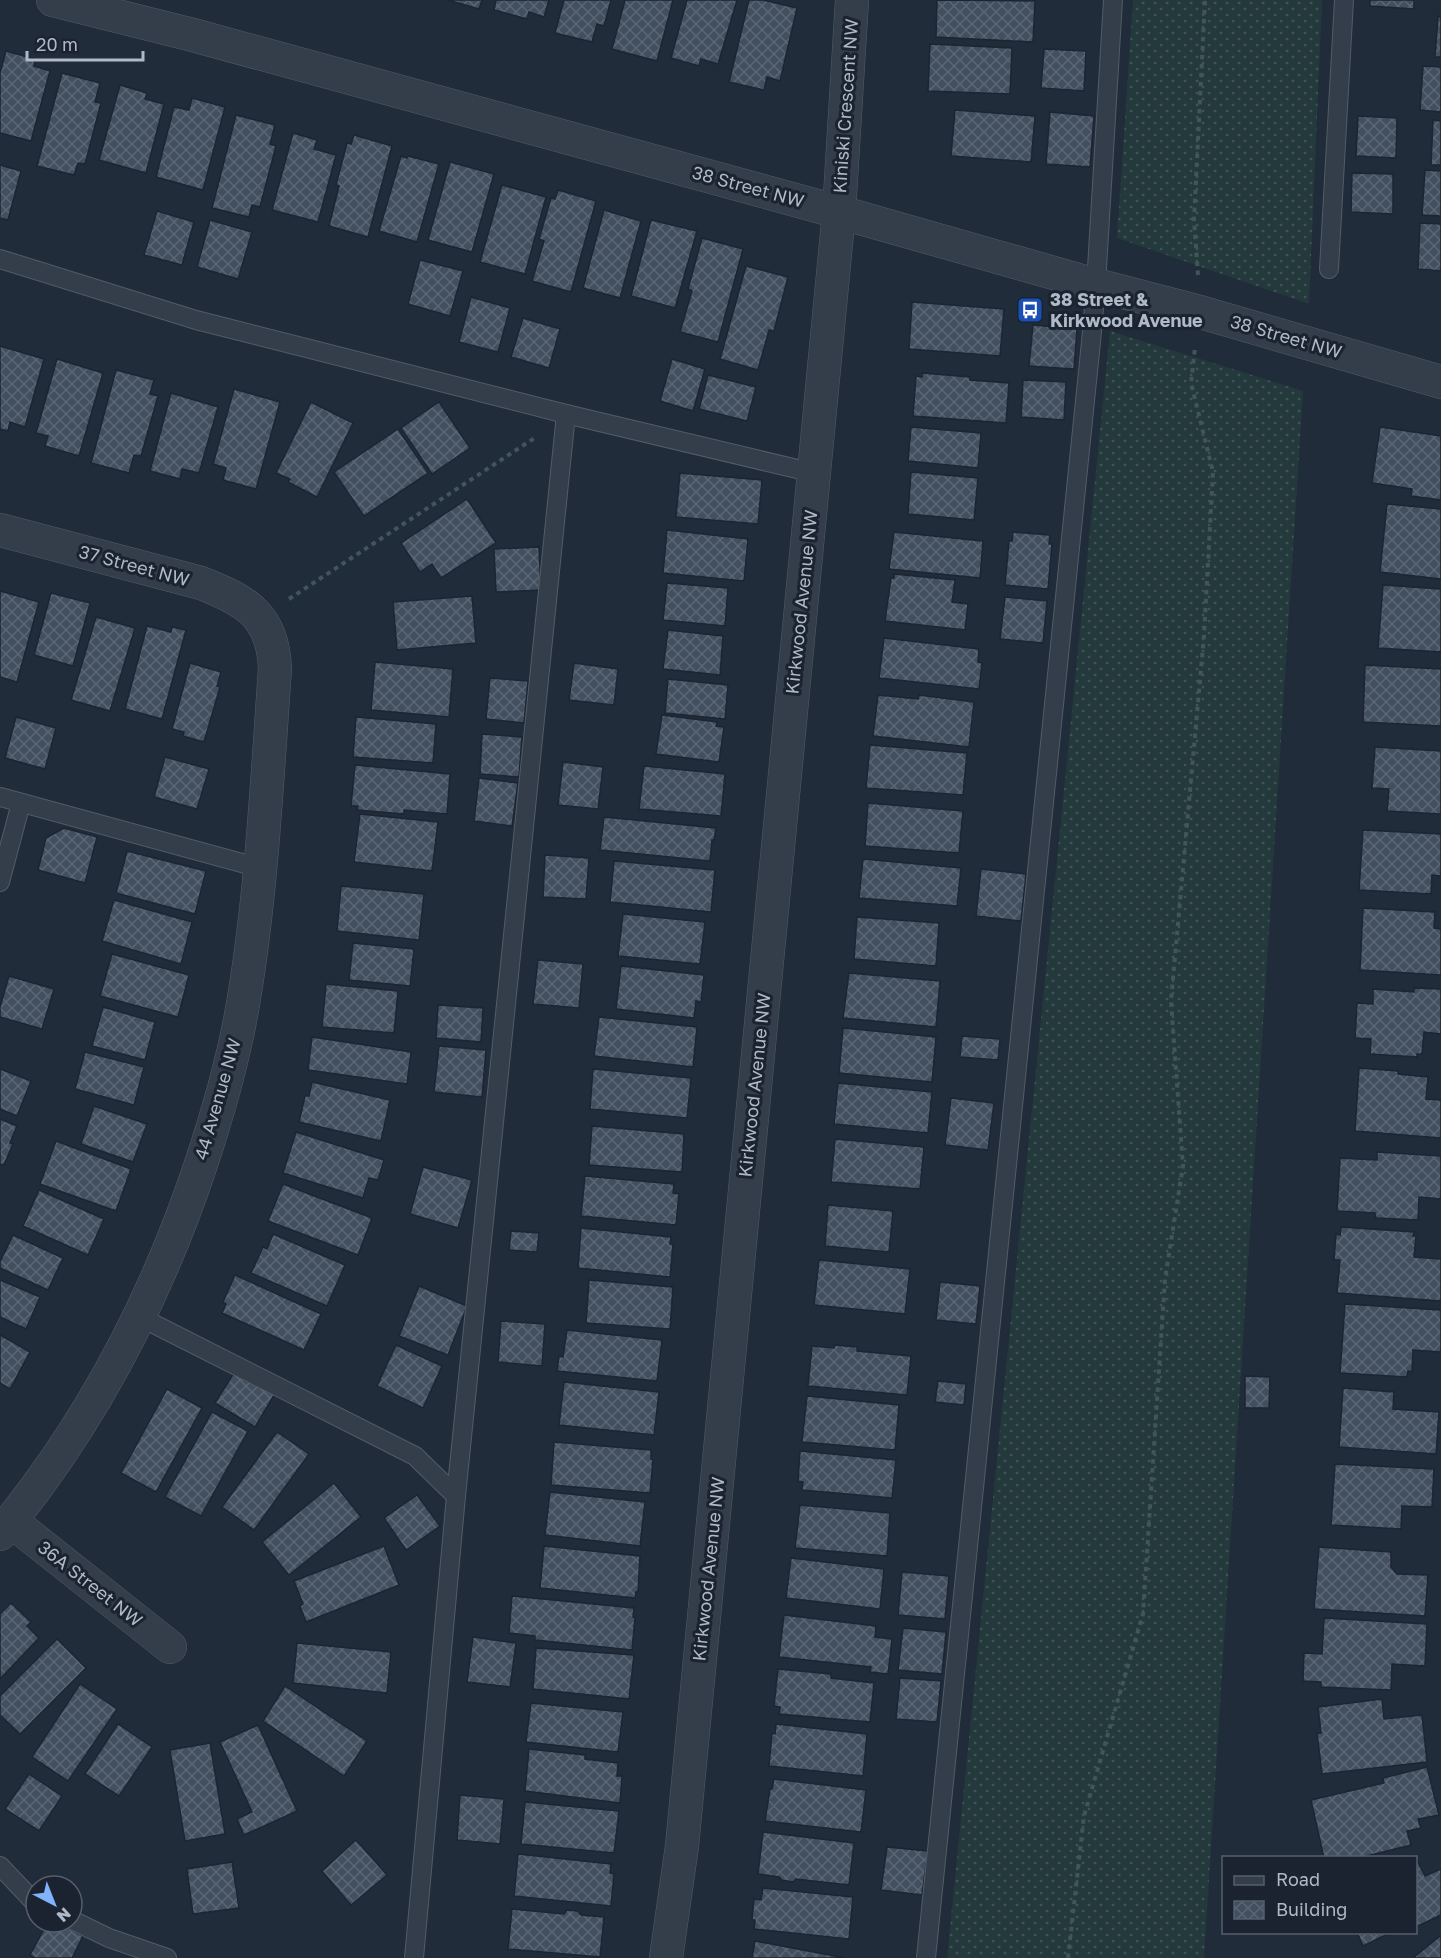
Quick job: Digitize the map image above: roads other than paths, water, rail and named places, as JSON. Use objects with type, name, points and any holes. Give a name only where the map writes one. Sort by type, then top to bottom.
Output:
[{"type":"street","name":"38 Street NW","points":[[53,0],[193,35],[839,212],[1200,312],[1441,382]]},
{"type":"street","name":"Kiniski Crescent NW","points":[[839,212],[852,0]]},
{"type":"street","name":"Kirkwood Avenue NW","points":[[666,1958],[683,1834],[839,212]]},
{"type":"street","name":"37 Street NW","points":[[0,530],[201,583],[238,599],[260,617]]},
{"type":"street","name":"44 Avenue NW","points":[[5,1527],[72,1438],[106,1382],[140,1317],[183,1218],[213,1127],[235,1044],[244,998],[260,868],[275,669],[272,643],[260,617]]},
{"type":"street","name":"36A Street NW","points":[[5,1527],[170,1647]]},
{"type":"lane","points":[[926,1958],[1096,285],[1113,0]]},
{"type":"lane","points":[[1329,269],[1344,0]]},
{"type":"lane","points":[[0,259],[196,320],[566,414],[814,473]]},
{"type":"lane","points":[[414,1958],[456,1496],[566,414]]},
{"type":"lane","points":[[0,797],[260,868]]},
{"type":"lane","points":[[0,882],[21,803]]},
{"type":"lane","points":[[140,1317],[415,1456],[456,1496]]},
{"type":"lane","points":[[0,1866],[24,1891]]},
{"type":"lane","points":[[84,1926],[109,1938],[167,1958]]},
{"type":"place","name":"38 Street & Kirkwood Avenue","points":[[1030,310]]}]
